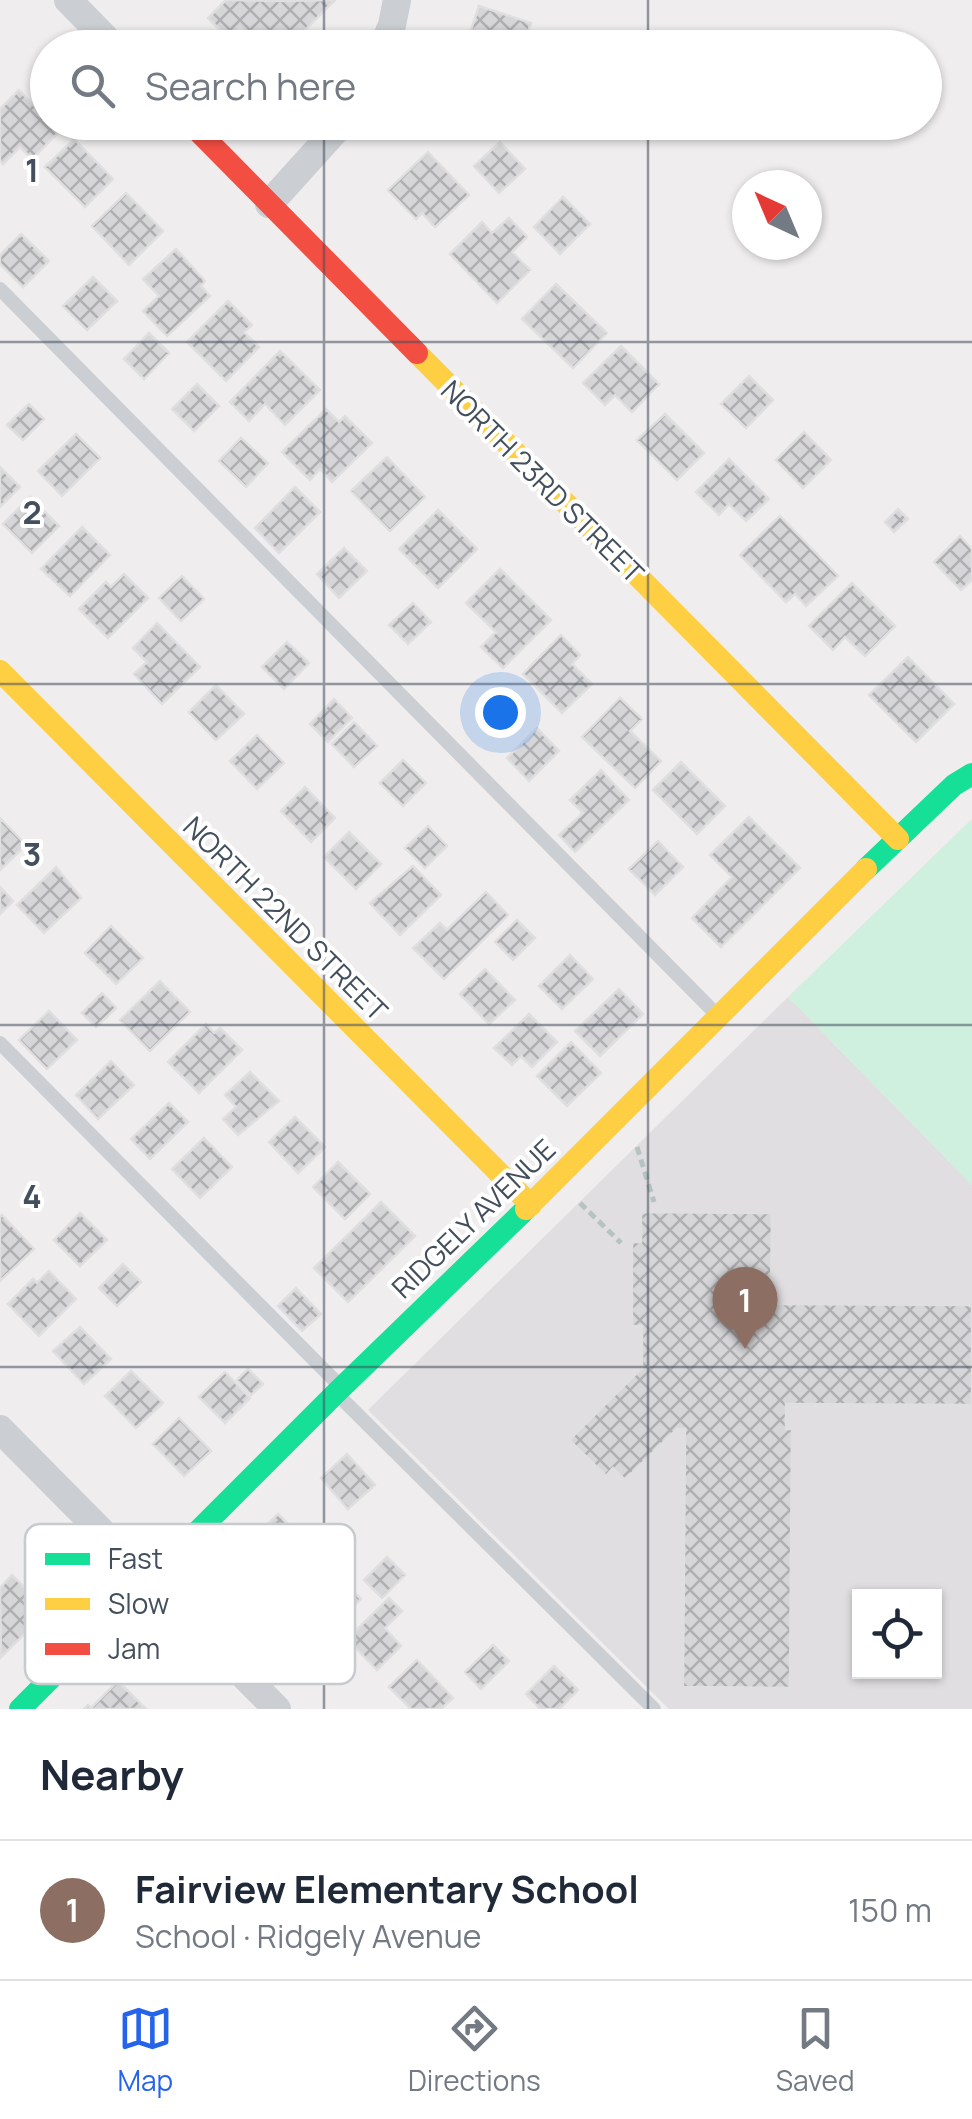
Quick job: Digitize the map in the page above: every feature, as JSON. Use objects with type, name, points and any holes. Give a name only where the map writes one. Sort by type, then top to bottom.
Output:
[{"type":"street","points":[[68,0],[97,30]]},
{"type":"street","points":[[390,30],[397,0]]},
{"type":"street","name":"NORTH 23RD STREET","points":[[207,140],[898,839]]},
{"type":"street","points":[[269,204],[327,140]]},
{"type":"street","name":"NORTH 22ND STREET","points":[[0,671],[531,1206]]},
{"type":"street","name":"RIDGELY AVENUE","points":[[206,1524],[898,839],[954,785],[972,774]]},
{"type":"street","points":[[0,1429],[94,1524]]},
{"type":"street","name":"RIDGELY AVENUE","points":[[20,1709],[45,1684]]},
{"type":"street","points":[[252,1684],[277,1709]]},
{"type":"lane","points":[[0,289],[718,1016]]},
{"type":"lane","points":[[0,1044],[654,1709]]},
{"type":"path","points":[[636,1143],[654,1202]]},
{"type":"path","points":[[578,1200],[621,1243]]},
{"type":"shaded area","points":[[788,997],[972,1185],[972,1709],[669,1709],[368,1410]]},
{"type":"green space","points":[[972,819],[972,1185],[788,997]]},
{"type":"building","points":[[226,0],[335,0],[305,30],[220,30],[208,18]]},
{"type":"building","points":[[479,6],[531,23],[528,30],[471,30]]},
{"type":"building","points":[[19,90],[30,102],[30,140],[51,140],[32,159],[20,147],[3,164],[0,109]]},
{"type":"building","points":[[75,140],[113,179],[85,207],[45,167]]},
{"type":"building","points":[[500,142],[525,169],[499,193],[474,166]]},
{"type":"building","points":[[428,152],[469,195],[435,227],[422,213],[416,219],[388,190]]},
{"type":"building","points":[[126,193],[163,231],[129,265],[92,226]]},
{"type":"building","points":[[563,197],[590,224],[560,254],[534,227]]},
{"type":"building","points":[[509,218],[527,237],[512,252],[530,270],[497,303],[450,254],[482,222],[492,233]]},
{"type":"building","points":[[21,234],[49,261],[23,287],[0,264],[0,255]]},
{"type":"building","points":[[176,249],[205,281],[201,286],[210,296],[167,336],[143,311],[159,296],[143,279]]},
{"type":"building","points":[[93,277],[117,301],[87,330],[63,306]]},
{"type":"building","points":[[556,284],[607,333],[573,368],[522,319]]},
{"type":"building","points":[[228,301],[252,325],[244,332],[259,347],[226,381],[187,342]]},
{"type":"building","points":[[149,333],[169,353],[144,379],[124,359]]},
{"type":"building","points":[[621,346],[659,384],[632,412],[615,395],[605,405],[583,383]]},
{"type":"building","points":[[280,351],[320,390],[285,425],[265,404],[249,421],[230,402]]},
{"type":"building","points":[[749,376],[773,400],[746,428],[721,404]]},
{"type":"building","points":[[197,384],[219,406],[194,431],[172,409]]},
{"type":"building","points":[[29,404],[44,419],[23,440],[7,425]]},
{"type":"building","points":[[326,409],[339,422],[345,416],[372,443],[332,482],[320,469],[310,480],[282,452]]},
{"type":"building","points":[[665,414],[704,453],[677,480],[637,440]]},
{"type":"building","points":[[804,432],[831,460],[803,488],[776,460]]},
{"type":"building","points":[[76,434],[100,458],[62,496],[38,471]]},
{"type":"building","points":[[241,438],[268,463],[246,487],[219,461]]},
{"type":"building","points":[[387,457],[425,497],[390,531],[351,491]]},
{"type":"building","points":[[729,459],[769,499],[746,521],[729,504],[719,515],[696,492]]},
{"type":"building","points":[[0,467],[20,487],[0,507]]},
{"type":"building","points":[[295,487],[320,512],[279,553],[255,528]]},
{"type":"building","points":[[30,497],[59,526],[32,553],[3,524]]},
{"type":"building","points":[[898,509],[908,519],[894,532],[885,522]]},
{"type":"building","points":[[438,510],[477,549],[438,588],[399,549]]},
{"type":"building","points":[[780,516],[838,576],[806,606],[795,594],[786,602],[740,555]]},
{"type":"building","points":[[82,527],[110,555],[70,596],[41,569]]},
{"type":"building","points":[[960,536],[972,549],[972,580],[961,590],[934,562]]},
{"type":"building","points":[[344,548],[367,571],[339,598],[317,574]]},
{"type":"building","points":[[500,569],[551,620],[503,668],[481,647],[496,632],[466,603]]},
{"type":"building","points":[[124,574],[148,598],[108,638],[79,609],[106,582],[111,587]]},
{"type":"building","points":[[182,576],[204,599],[181,621],[159,598]]},
{"type":"building","points":[[852,583],[895,626],[865,656],[845,637],[833,650],[809,626]]},
{"type":"building","points":[[413,603],[431,622],[408,644],[389,625]]},
{"type":"building","points":[[157,623],[200,667],[162,704],[134,674],[147,662],[133,648]]},
{"type":"building","points":[[561,635],[580,655],[572,664],[592,684],[562,713],[523,674]]},
{"type":"building","points":[[287,642],[309,663],[284,689],[262,667]]},
{"type":"building","points":[[908,657],[954,704],[916,742],[869,695]]},
{"type":"building","points":[[216,685],[244,714],[216,740],[189,712]]},
{"type":"building","points":[[620,698],[642,719],[630,731],[661,761],[635,788],[582,737]]},
{"type":"building","points":[[334,699],[352,718],[328,742],[310,724]]},
{"type":"building","points":[[354,722],[377,746],[354,767],[332,744]]},
{"type":"building","points":[[537,728],[559,751],[529,781],[507,758]]},
{"type":"building","points":[[257,735],[284,763],[257,789],[230,761]]},
{"type":"building","points":[[403,760],[426,783],[403,806],[380,783]]},
{"type":"building","points":[[681,762],[725,806],[697,834],[653,790]]},
{"type":"building","points":[[601,770],[629,800],[575,852],[559,835],[583,813],[570,800]]},
{"type":"building","points":[[305,787],[335,818],[311,842],[281,811]]},
{"type":"building","points":[[749,817],[800,868],[721,947],[692,918],[732,877],[710,855]]},
{"type":"building","points":[[0,818],[26,845],[0,870]]},
{"type":"building","points":[[428,826],[447,846],[425,868],[405,848]]},
{"type":"building","points":[[349,832],[381,864],[356,889],[324,857]]},
{"type":"building","points":[[658,841],[683,867],[655,895],[629,869]]},
{"type":"building","points":[[413,866],[441,895],[400,935],[370,903]]},
{"type":"building","points":[[56,867],[81,898],[44,933],[17,905]]},
{"type":"building","points":[[0,887],[13,901],[0,914]]},
{"type":"building","points":[[486,892],[508,915],[444,979],[413,948],[440,923],[447,930]]},
{"type":"building","points":[[517,920],[535,938],[513,960],[495,942]]},
{"type":"building","points":[[111,926],[143,958],[116,984],[85,953]]},
{"type":"building","points":[[570,955],[593,979],[562,1009],[539,986]]},
{"type":"building","points":[[485,969],[515,1000],[489,1024],[460,994]]},
{"type":"building","points":[[160,981],[190,1012],[150,1051],[120,1020]]},
{"type":"building","points":[[619,989],[643,1014],[600,1056],[575,1031]]},
{"type":"building","points":[[102,993],[116,1008],[96,1027],[82,1013]]},
{"type":"building","points":[[49,1011],[77,1040],[47,1069],[19,1040]]},
{"type":"building","points":[[529,1014],[557,1042],[532,1067],[521,1056],[512,1065],[494,1048]]},
{"type":"building","points":[[206,1024],[214,1033],[220,1028],[242,1050],[199,1093],[168,1062]]},
{"type":"building","points":[[571,1042],[601,1073],[567,1106],[537,1076]]},
{"type":"building","points":[[111,1061],[134,1085],[98,1119],[76,1095]]},
{"type":"building","points":[[250,1072],[279,1101],[238,1135],[223,1119],[236,1107],[225,1095]]},
{"type":"building","points":[[169,1103],[188,1122],[150,1159],[131,1139]]},
{"type":"building","points":[[295,1117],[325,1147],[298,1173],[269,1142]]},
{"type":"building","points":[[204,1138],[232,1167],[200,1198],[172,1169]]},
{"type":"building","points":[[338,1162],[370,1194],[345,1219],[313,1187]]},
{"type":"building","points":[[381,1202],[415,1236],[348,1302],[314,1268]]},
{"type":"building","points":[[641,1212],[772,1213],[771,1304],[972,1305],[972,1405],[786,1404],[786,1429],[792,1429],[790,1688],[683,1687],[685,1429],[677,1429],[625,1480],[613,1468],[606,1476],[569,1440],[642,1368],[642,1326],[632,1326],[632,1242],[641,1242]]},
{"type":"building","points":[[80,1213],[107,1240],[80,1266],[54,1240]]},
{"type":"building","points":[[0,1217],[34,1249],[0,1281]]},
{"type":"building","points":[[123,1264],[141,1282],[117,1306],[99,1288]]},
{"type":"building","points":[[49,1271],[76,1299],[39,1336],[8,1304],[33,1279],[37,1283]]},
{"type":"building","points":[[296,1288],[321,1314],[302,1331],[278,1306]]},
{"type":"building","points":[[80,1327],[111,1359],[84,1384],[53,1351]]},
{"type":"building","points":[[248,1369],[263,1384],[251,1395],[237,1380]]},
{"type":"building","points":[[131,1371],[163,1403],[136,1428],[105,1396]]},
{"type":"building","points":[[225,1372],[250,1398],[225,1423],[199,1397]]},
{"type":"building","points":[[179,1418],[211,1451],[184,1476],[153,1444]]},
{"type":"building","points":[[347,1454],[375,1485],[348,1509],[321,1478]]},
{"type":"building","points":[[278,1514],[288,1524],[268,1524]]},
{"type":"building","points":[[387,1557],[405,1575],[382,1598],[364,1580]]},
{"type":"building","points":[[12,1575],[25,1588],[25,1634],[1,1657],[0,1588]]},
{"type":"building","points":[[389,1598],[402,1611],[385,1628],[401,1646],[377,1670],[355,1647],[355,1631]]},
{"type":"building","points":[[493,1645],[509,1661],[481,1689],[465,1672]]},
{"type":"building","points":[[417,1660],[453,1698],[441,1709],[411,1709],[389,1687]]},
{"type":"building","points":[[554,1666],[578,1690],[559,1709],[540,1709],[526,1694]]},
{"type":"building","points":[[115,1684],[121,1684],[146,1709],[84,1709],[88,1705],[91,1708]]},
{"type":"traffic: fast","points":[[866,869],[954,785],[972,774]]},
{"type":"traffic: fast","points":[[205,1524],[526,1209]]},
{"type":"traffic: fast","points":[[20,1709],[45,1684]]},
{"type":"traffic: slow","points":[[417,353],[898,839]]},
{"type":"traffic: slow","points":[[0,671],[531,1205]]},
{"type":"traffic: slow","points":[[526,1209],[866,869]]},
{"type":"traffic: jam","points":[[207,140],[417,353]]},
{"type":"place","name":"Fairview Elementary School","points":[[745,1349]]}]
